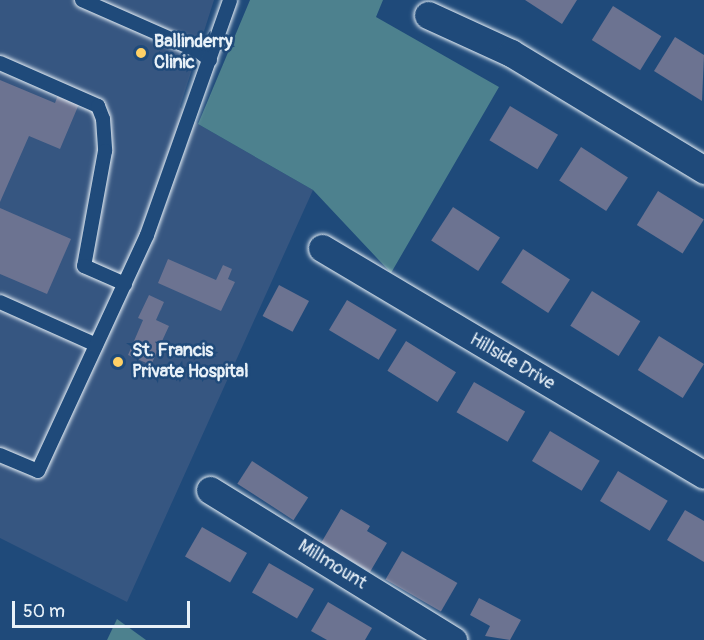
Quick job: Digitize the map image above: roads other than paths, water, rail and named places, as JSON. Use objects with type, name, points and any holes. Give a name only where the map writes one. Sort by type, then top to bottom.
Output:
[{"type":"street","points":[[428,15],[511,53],[704,171]]},
{"type":"street","name":"Hillside Drive","points":[[322,248],[704,474]]},
{"type":"street","name":"Millmount","points":[[210,490],[453,640]]},
{"type":"lane","points":[[82,0],[198,51],[210,60]]},
{"type":"lane","points":[[0,455],[38,471],[147,235],[230,0]]},
{"type":"lane","points":[[0,63],[98,106],[104,119],[105,151],[84,266],[125,284]]},
{"type":"lane","points":[[0,302],[96,345]]},
{"type":"place","name":"Ballinderry Clinic","points":[[141,53]]},
{"type":"place","name":"St. Francis Private Hospital","points":[[118,362]]}]
